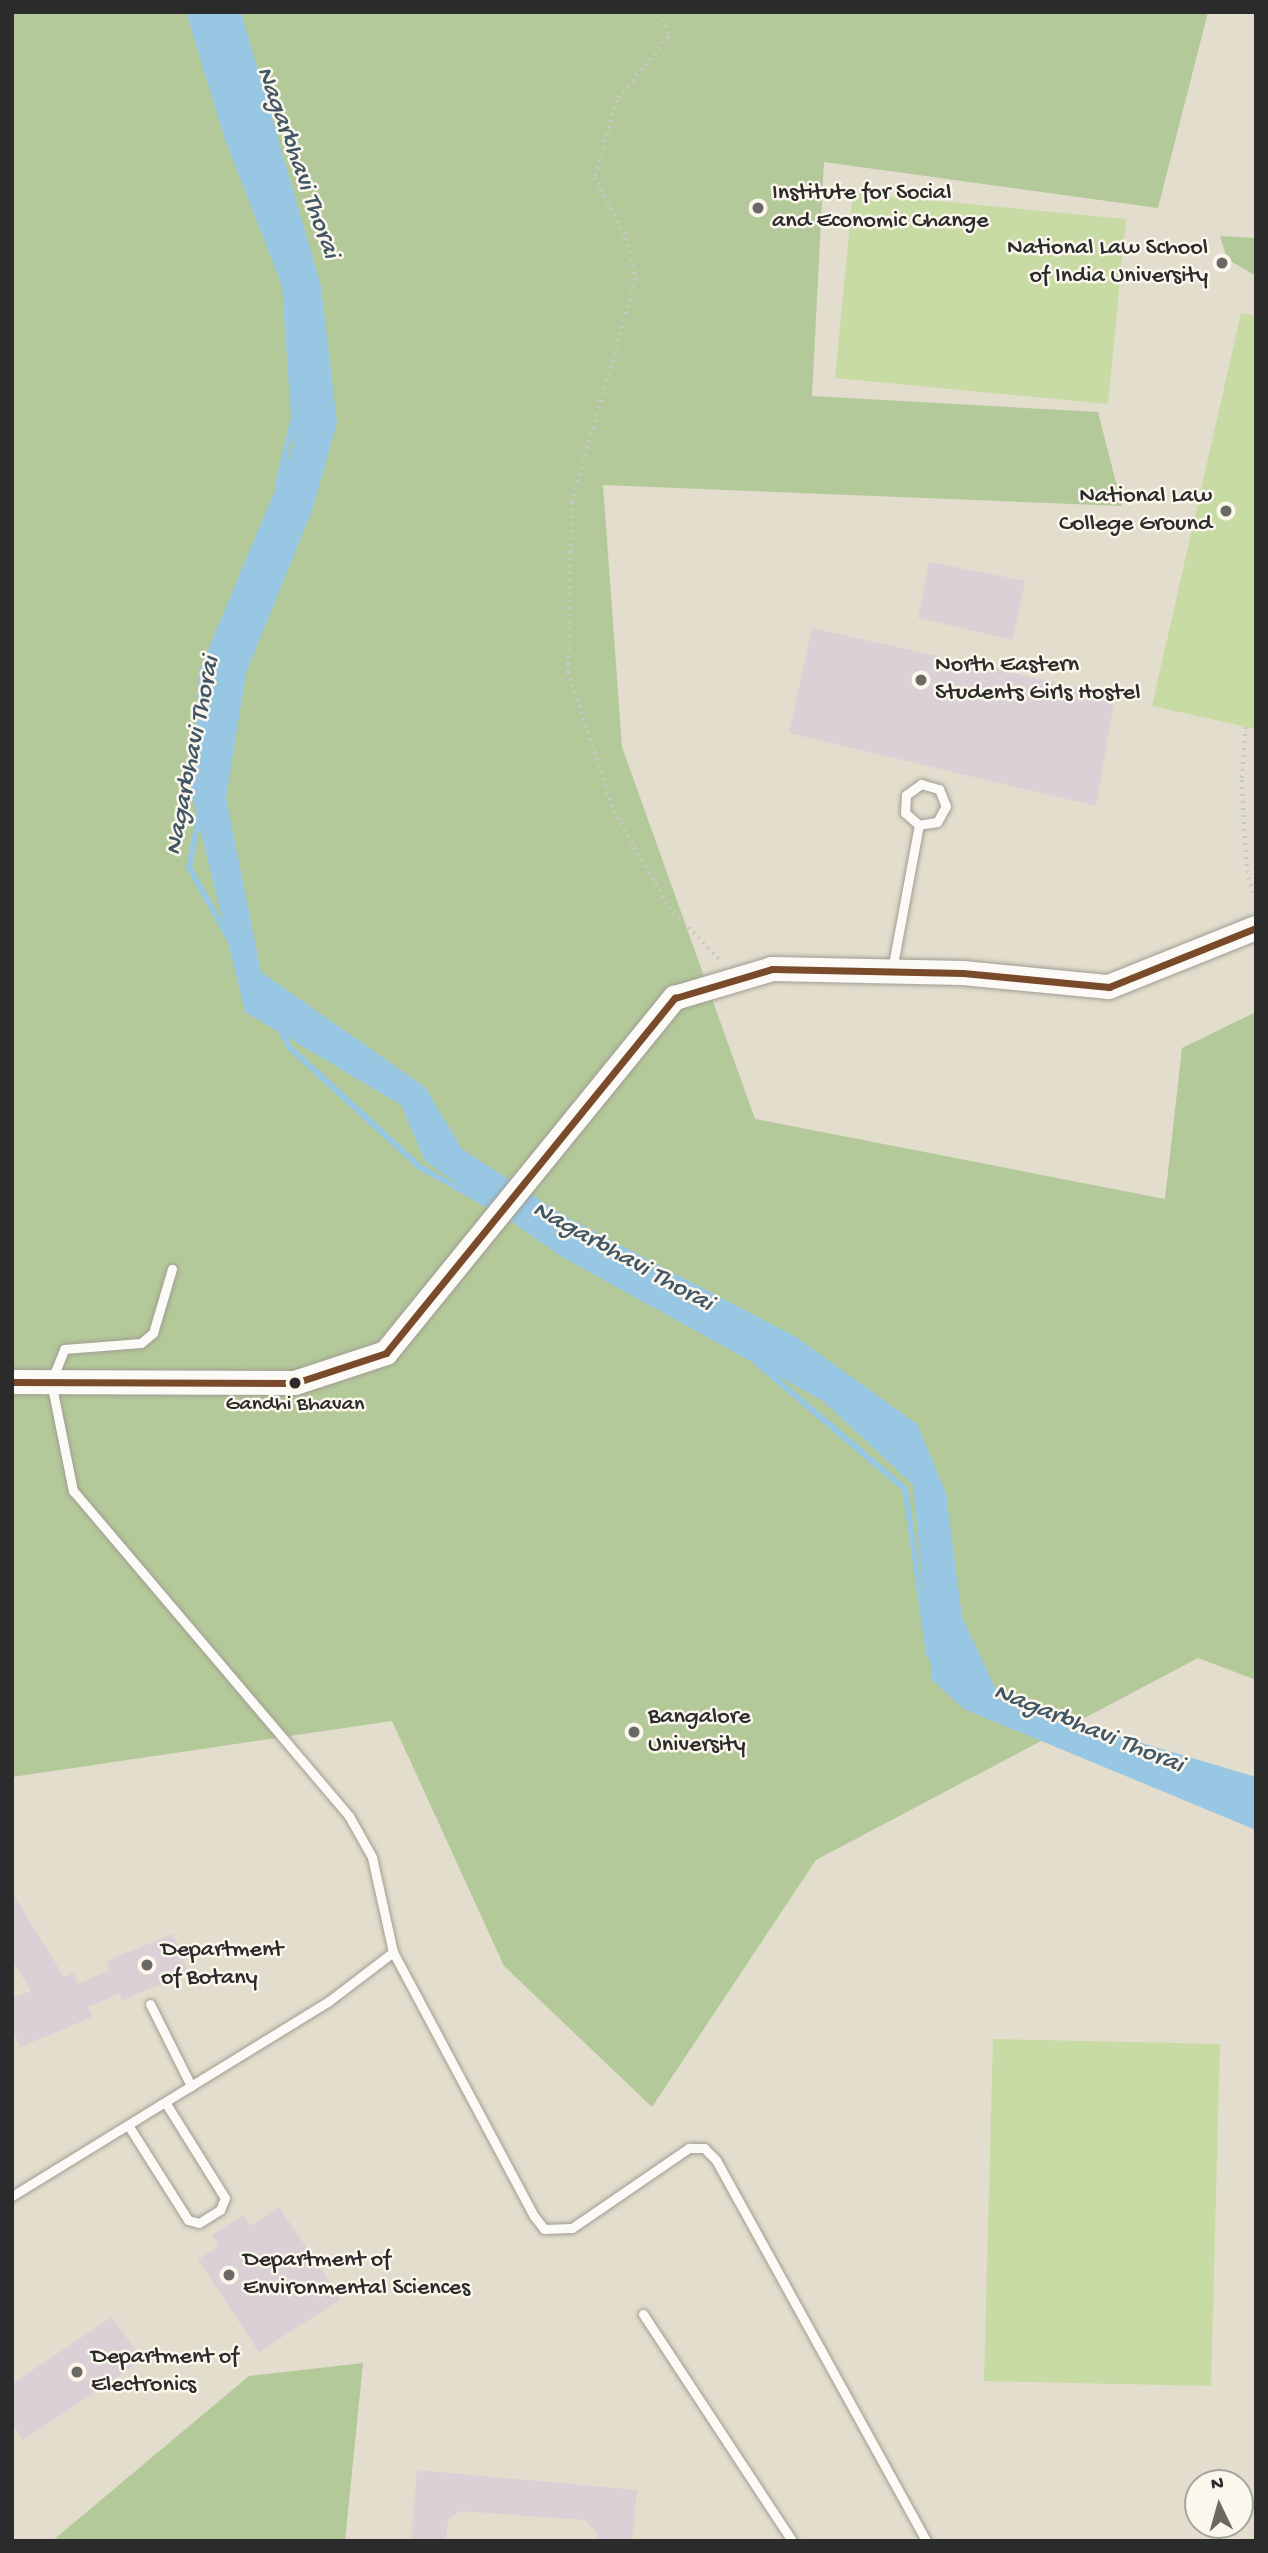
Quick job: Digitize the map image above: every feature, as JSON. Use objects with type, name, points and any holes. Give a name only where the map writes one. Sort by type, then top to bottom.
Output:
[{"type":"main road","points":[[12,1382],[295,1382],[386,1353],[675,998],[772,969],[891,971],[1109,987],[1256,928]]},
{"type":"lane","points":[[921,784],[939,789],[946,806],[937,822],[919,825],[905,813],[906,795],[921,784]]},
{"type":"lane","points":[[891,971],[919,825]]},
{"type":"lane","points":[[172,1269],[153,1333],[141,1343],[64,1349],[51,1382],[73,1491],[349,1816],[372,1857],[393,1952],[534,2216],[544,2229],[572,2228],[689,2148],[704,2148],[716,2160],[926,2541]]},
{"type":"lane","points":[[12,2196],[329,2001],[393,1952]]},
{"type":"lane","points":[[150,2004],[191,2086]]},
{"type":"lane","points":[[128,2125],[188,2220],[199,2223],[220,2210],[225,2199],[165,2102]]},
{"type":"lane","points":[[643,2314],[792,2541]]},
{"type":"path","points":[[662,12],[669,37],[617,100],[595,177],[626,238],[636,279],[572,502],[568,672],[614,811],[669,907],[738,979]]},
{"type":"path","points":[[1246,727],[1242,780],[1247,871],[1256,902]]},
{"type":"green space","points":[[12,12],[1208,12],[1158,208],[824,162],[812,396],[1098,412],[1122,506],[603,485],[622,747],[755,1119],[1165,1199],[1182,1048],[1256,1012],[1256,1680],[1198,1658],[816,1860],[652,2107],[504,1966],[392,1721],[12,1777]]},
{"type":"green space","points":[[853,193],[1126,219],[1108,404],[835,378]]},
{"type":"green space","points":[[1220,236],[1256,238],[1256,276],[1227,259]]},
{"type":"green space","name":"National Law College Ground","points":[[1241,313],[1256,316],[1256,729],[1152,706]]},
{"type":"green space","points":[[993,2039],[1220,2044],[1211,2386],[984,2381]]},
{"type":"green space","points":[[363,2363],[345,2541],[52,2541],[249,2376]]},
{"type":"water","name":"Nagarbhavi Thorai","points":[[186,12],[241,12],[321,286],[337,423],[312,511],[246,673],[226,798],[261,972],[425,1087],[462,1149],[563,1215],[796,1337],[917,1424],[946,1493],[962,1617],[1001,1701],[1256,1777],[1256,1830],[964,1709],[932,1680],[913,1485],[823,1401],[562,1257],[425,1161],[401,1105],[245,1012],[191,792],[199,671],[293,447],[282,286],[224,137]]},
{"type":"building","points":[[929,562],[1025,581],[1013,640],[918,618]]},
{"type":"building","name":"North Eastern Students Girls Hostel","points":[[812,628],[1115,696],[1096,806],[789,733]]},
{"type":"building","name":"Department of Botany","points":[[12,1892],[64,1977],[74,1973],[78,1984],[110,1970],[106,1961],[173,1934],[189,1973],[122,2000],[120,1993],[88,2007],[92,2017],[20,2047],[12,2028],[12,1998],[31,1991],[12,1960]]},
{"type":"building","name":"Department of Environmental Sciences","points":[[279,2207],[341,2299],[259,2352],[198,2260],[219,2246],[212,2235],[243,2215],[250,2226]]},
{"type":"building","name":"Department of Electronics","points":[[112,2317],[142,2360],[23,2440],[12,2424],[12,2384]]},
{"type":"building","points":[[417,2470],[637,2490],[632,2541],[597,2541],[597,2533],[585,2520],[460,2511],[448,2520],[446,2541],[411,2541]]},
{"type":"waterway","name":"Nagarbhavi Thorai","points":[[278,485],[293,421]]},
{"type":"waterway","name":"Nagarbhavi Thorai","points":[[199,816],[189,867],[228,937]]},
{"type":"waterway","name":"Nagarbhavi Thorai","points":[[280,1029],[289,1047],[420,1167],[492,1207]]},
{"type":"waterway","name":"Nagarbhavi Thorai","points":[[757,1363],[905,1489],[929,1654],[935,1661]]},
{"type":"transit line","points":[[12,1382],[295,1383],[386,1353],[675,998],[772,969],[963,973],[1109,987],[1256,928]]},
{"type":"place","name":"Institute for Social and Economic Change","points":[[758,208]]},
{"type":"place","name":"National Law School of India University","points":[[1222,263]]},
{"type":"place","name":"National Law College Ground","points":[[1226,511]]},
{"type":"place","name":"North Eastern Students Girls Hostel","points":[[921,680]]},
{"type":"place","name":"Gandhi Bhavan","points":[[295,1383]]},
{"type":"place","name":"Bangalore University","points":[[634,1732]]},
{"type":"place","name":"Department of Botany","points":[[147,1965]]},
{"type":"place","name":"Department of Environmental Sciences","points":[[229,2275]]},
{"type":"place","name":"Department of Electronics","points":[[77,2372]]}]
